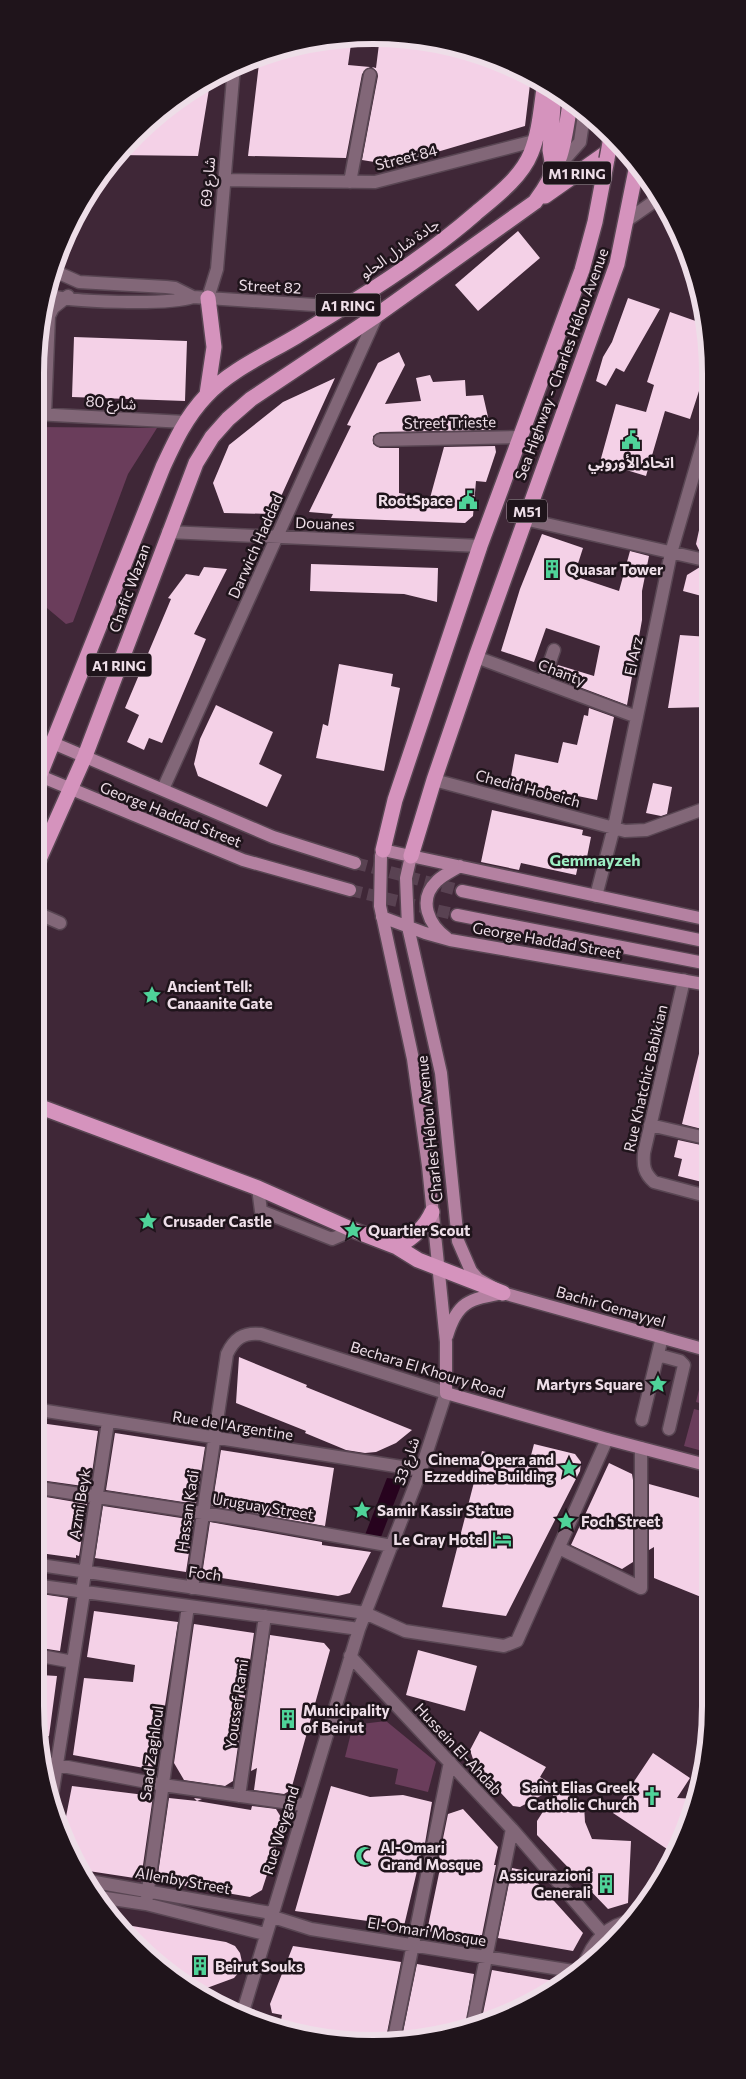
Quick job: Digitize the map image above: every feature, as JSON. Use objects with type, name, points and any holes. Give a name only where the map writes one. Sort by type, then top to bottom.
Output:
[{"type":"highway","name":"جادة شارل الحلو","points":[[163,467],[185,422],[207,394],[226,379],[345,306],[442,241],[490,201],[526,163],[534,141],[543,91]]},
{"type":"highway","points":[[554,97],[550,150],[559,174]]},
{"type":"highway","points":[[559,174],[569,109]]},
{"type":"highway","name":"Sea Highway - Charles Hélou Avenue","points":[[383,850],[395,800],[480,546],[578,283],[595,222],[610,144]]},
{"type":"highway","name":"M1 RING","points":[[559,174],[613,147]]},
{"type":"highway","name":"A1 RING","points":[[377,315],[535,202],[559,174]]},
{"type":"highway","name":"Sea Highway - Charles Hélou Avenue","points":[[411,856],[434,780],[524,519],[610,285],[626,222],[635,175]]},
{"type":"highway","points":[[200,298],[214,347],[207,394]]},
{"type":"highway","name":"Chafic Wazan","points":[[44,849],[85,756],[168,532],[196,463],[212,437],[228,419],[251,399],[377,315]]},
{"type":"highway","name":"Chafic Wazan","points":[[44,766],[163,467]]},
{"type":"highway","points":[[44,1108],[258,1188],[353,1230],[397,1247],[418,1260],[503,1294]]},
{"type":"highway","points":[[397,1247],[416,1235],[428,1222],[432,1212]]},
{"type":"main road","name":"George Haddad Street","points":[[54,743],[273,837],[355,863]]},
{"type":"main road","name":"George Haddad Street","points":[[44,781],[71,790],[243,860],[350,890]]},
{"type":"main road","points":[[383,850],[702,919]]},
{"type":"main road","name":"Charles Hélou Avenue","points":[[383,850],[379,883],[382,917],[413,1059],[428,1166],[438,1268]]},
{"type":"main road","name":"Charles Hélou Avenue","points":[[411,856],[406,878],[408,927],[441,1074],[458,1241],[471,1271],[478,1279],[503,1294]]},
{"type":"main road","points":[[450,940],[433,925],[426,907],[431,887],[460,866]]},
{"type":"main road","name":"George Haddad Street","points":[[462,890],[702,941]]},
{"type":"main road","name":"George Haddad Street","points":[[457,915],[702,963]]},
{"type":"main road","name":"George Haddad Street","points":[[382,917],[450,940],[702,983]]},
{"type":"main road","name":"شارع 33","points":[[438,1268],[446,1342],[446,1393]]},
{"type":"main road","points":[[446,1342],[453,1319],[462,1306],[479,1298],[503,1294]]},
{"type":"main road","name":"Bachir Gemayyel","points":[[503,1294],[702,1349]]},
{"type":"main road","name":"Bechara El Khoury Road","points":[[446,1393],[702,1464]]},
{"type":"street","name":"شارع 69","points":[[200,298],[217,269],[233,75]]},
{"type":"street","points":[[350,182],[370,75]]},
{"type":"street","points":[[559,174],[580,142],[583,120]]},
{"type":"street","name":"Street 84","points":[[223,180],[376,182],[534,141]]},
{"type":"street","points":[[626,222],[654,202]]},
{"type":"street","points":[[44,370],[49,316],[53,308],[67,298],[79,282],[59,273]]},
{"type":"street","name":"Street 82","points":[[79,282],[175,288],[200,298]]},
{"type":"street","name":"Street 82","points":[[53,295],[67,298],[163,302],[200,298],[345,306]]},
{"type":"street","name":"Darwich Haddad","points":[[163,789],[377,315]]},
{"type":"street","name":"شارع 80","points":[[44,414],[185,422]]},
{"type":"street","name":"Street Trieste","points":[[380,440],[520,437]]},
{"type":"street","name":"El Arz","points":[[596,896],[614,827],[671,553],[702,446]]},
{"type":"street","points":[[524,519],[702,561]]},
{"type":"street","name":"Douanes","points":[[168,532],[480,546]]},
{"type":"street","points":[[544,682],[554,650]]},
{"type":"street","name":"Chanty","points":[[476,657],[637,717]]},
{"type":"street","name":"Chedid Hobeich","points":[[434,780],[630,831],[646,830],[702,810]]},
{"type":"street","points":[[44,916],[60,923]]},
{"type":"street","name":"Rue Khatchic Babikian","points":[[684,980],[650,1125],[643,1166],[648,1176],[665,1186],[702,1195]]},
{"type":"street","points":[[650,1125],[702,1137]]},
{"type":"street","name":"Bechara El Khoury Road","points":[[214,1438],[227,1354],[232,1344],[245,1335],[260,1334],[446,1393]]},
{"type":"street","points":[[642,1420],[662,1337]]},
{"type":"street","points":[[658,1355],[680,1361],[684,1365],[669,1429]]},
{"type":"street","name":"شارع 33","points":[[350,1656],[421,1470],[446,1393]]},
{"type":"street","name":"Rue de l'Argentine","points":[[44,1411],[421,1470]]},
{"type":"street","name":"Azmi Beyk","points":[[54,1786],[108,1422]]},
{"type":"street","name":"Hassan Kadi","points":[[192,1588],[214,1438]]},
{"type":"street","name":"Foch","points":[[44,1566],[365,1613],[405,1631],[504,1646],[517,1640],[607,1439]]},
{"type":"street","points":[[558,1548],[641,1588],[641,1448]]},
{"type":"street","name":"Uruguay Street","points":[[44,1489],[203,1512],[392,1546]]},
{"type":"street","points":[[44,1586],[359,1629]]},
{"type":"street","name":"Saad Zaghloul","points":[[146,1904],[188,1606]]},
{"type":"street","name":"Youssef Rami","points":[[239,1796],[265,1616]]},
{"type":"street","name":"Hussein El-Ahdab","points":[[350,1656],[512,1829],[603,1934]]},
{"type":"street","name":"Rue Weygand","points":[[244,2009],[350,1656]]},
{"type":"street","points":[[44,1657],[73,1662]]},
{"type":"street","points":[[395,2035],[450,1762]]},
{"type":"street","points":[[49,1763],[163,1785],[304,1805]]},
{"type":"street","points":[[473,2020],[512,1829]]},
{"type":"street","name":"Allenby Street","points":[[95,1882],[271,1914]]},
{"type":"street","points":[[106,1898],[146,1904],[265,1934]]},
{"type":"street","name":"El-Omari Mosque","points":[[271,1914],[311,1929],[569,1970]]},
{"type":"street","points":[[587,1956],[589,1951],[603,1934],[622,1922]]},
{"type":"shaded area","points":[[44,427],[157,428],[128,474],[73,622],[66,624],[44,606]]},
{"type":"shaded area","points":[[702,1377],[702,1404],[696,1402]]},
{"type":"shaded area","points":[[694,1409],[702,1411],[702,1451],[684,1446]]},
{"type":"shaded area","points":[[387,1478],[403,1480],[381,1537],[365,1535]]},
{"type":"shaded area","points":[[386,1721],[436,1762],[428,1792],[395,1784],[398,1769],[345,1757],[353,1725]]},
{"type":"building","points":[[351,44],[348,65],[370,67],[362,74],[346,158],[248,156],[259,64],[309,50]]},
{"type":"building","points":[[379,44],[395,44],[437,50],[479,61],[530,84],[525,126],[393,165],[362,160],[378,76],[372,67],[376,68]]},
{"type":"building","points":[[209,87],[198,156],[126,155],[156,125],[190,99]]},
{"type":"building","points":[[518,231],[540,258],[478,311],[455,285]]},
{"type":"building","points":[[628,298],[660,309],[624,372],[616,368],[606,386],[596,381],[603,357],[612,342]]},
{"type":"building","points":[[670,312],[698,322],[702,351],[702,382],[690,419],[665,411],[646,476],[600,462],[616,404],[646,412],[654,385],[647,382]]},
{"type":"building","points":[[74,337],[187,341],[185,401],[72,397]]},
{"type":"building","points":[[399,352],[405,365],[385,404],[421,401],[416,378],[430,375],[433,382],[465,380],[466,396],[483,395],[491,430],[380,432],[373,436],[373,444],[380,448],[399,448],[399,493],[430,498],[444,447],[495,446],[496,452],[486,482],[476,481],[473,516],[465,523],[331,518],[333,514],[309,512],[351,426],[347,425],[378,363]]},
{"type":"building","points":[[335,378],[273,514],[224,513],[213,483],[229,445],[283,402]]},
{"type":"building","points":[[702,517],[702,551],[699,550],[696,544]]},
{"type":"building","points":[[542,534],[583,548],[574,576],[619,591],[630,551],[649,556],[642,591],[642,620],[627,705],[553,677],[558,665],[594,676],[600,646],[546,628],[534,662],[501,651],[520,589]]},
{"type":"building","points":[[311,564],[438,568],[437,602],[404,594],[310,591]]},
{"type":"building","points":[[204,567],[227,569],[194,634],[206,639],[162,743],[149,738],[144,750],[127,742],[139,715],[125,708],[171,599],[168,598],[186,574],[199,576]]},
{"type":"building","points":[[702,567],[702,596],[683,591],[687,575]]},
{"type":"building","points":[[680,635],[702,637],[702,707],[668,708]]},
{"type":"building","points":[[339,664],[393,674],[391,686],[400,688],[384,771],[316,758],[323,724],[328,726]]},
{"type":"building","points":[[216,705],[273,732],[259,764],[282,775],[267,807],[198,776],[194,764],[200,739]]},
{"type":"building","points":[[589,708],[614,717],[597,800],[510,782],[515,754],[558,763],[563,742],[577,745],[584,715],[588,716]]},
{"type":"building","points":[[653,783],[672,787],[667,814],[661,816],[646,813]]},
{"type":"building","points":[[492,810],[583,830],[582,835],[591,837],[587,857],[580,856],[576,875],[521,863],[519,870],[481,862]]},
{"type":"building","points":[[702,1041],[702,1129],[682,1124]]},
{"type":"building","points":[[678,1140],[702,1145],[702,1182],[678,1176],[682,1159],[674,1157]]},
{"type":"building","points":[[239,1357],[307,1385],[306,1387],[412,1430],[396,1443],[376,1452],[365,1453],[346,1450],[305,1433],[306,1431],[236,1403]]},
{"type":"building","points":[[44,1424],[98,1431],[90,1487],[44,1481]]},
{"type":"building","points":[[115,1433],[205,1447],[196,1504],[106,1490]]},
{"type":"building","name":"Le Gray Hotel","points":[[534,1444],[575,1454],[581,1462],[580,1471],[506,1616],[442,1607],[482,1451],[529,1463]]},
{"type":"building","points":[[221,1450],[334,1468],[325,1526],[212,1506]]},
{"type":"building","points":[[609,1463],[632,1474],[633,1480],[633,1562],[622,1569],[571,1545]]},
{"type":"building","points":[[649,1484],[702,1499],[702,1597],[654,1578],[654,1547],[649,1550]]},
{"type":"building","points":[[44,1497],[87,1504],[79,1556],[76,1555],[76,1558],[44,1554]]},
{"type":"building","points":[[103,1506],[194,1520],[186,1572],[95,1558]]},
{"type":"building","points":[[210,1522],[322,1542],[322,1545],[371,1552],[350,1593],[338,1596],[202,1575]]},
{"type":"building","points":[[44,1594],[68,1598],[60,1651],[44,1648]]},
{"type":"building","points":[[94,1611],[178,1622],[155,1770],[73,1755],[84,1678],[133,1682],[135,1665],[87,1657]]},
{"type":"building","points":[[194,1624],[254,1633],[233,1781],[225,1786],[184,1780],[174,1763]]},
{"type":"building","name":"Municipality of Beirut","points":[[270,1635],[324,1643],[330,1650],[291,1790],[284,1794],[254,1790],[257,1768],[251,1771]]},
{"type":"building","points":[[418,1650],[477,1666],[465,1711],[406,1695]]},
{"type":"building","points":[[44,1675],[57,1676],[49,1736],[45,1736],[44,1728]]},
{"type":"building","points":[[480,1731],[546,1767],[540,1777],[557,1787],[520,1807],[513,1806],[475,1765],[470,1750]]},
{"type":"building","name":"Saint Elias Greek Catholic Church","points":[[653,1753],[690,1778],[677,1798],[689,1799],[669,1850],[613,1813]]},
{"type":"building","points":[[72,1786],[153,1796],[141,1879],[88,1871],[65,1822]]},
{"type":"building","name":"Al-Omari Grand Mosque","points":[[331,1786],[370,1797],[403,1795],[432,1802],[423,1855],[421,1854],[404,1926],[295,1911]]},
{"type":"building","points":[[558,1788],[584,1805],[585,1822],[592,1839],[631,1841],[628,1903],[608,1909],[537,1835],[537,1821]]},
{"type":"building","points":[[169,1798],[251,1810],[252,1806],[276,1809],[284,1822],[262,1890],[250,1897],[157,1881]]},
{"type":"building","points":[[463,1809],[498,1847],[482,1935],[480,1935],[479,1941],[427,1931],[442,1859],[439,1858],[448,1814]]},
{"type":"building","points":[[512,1868],[527,1871],[583,1933],[573,1951],[498,1938]]},
{"type":"building","name":"Beirut Souks","points":[[127,1925],[226,1942],[235,1946],[240,1953],[242,1962],[240,1971],[234,1978],[205,1989],[156,1954]]},
{"type":"building","points":[[293,1946],[401,1962],[387,2035],[351,2035],[288,2024],[281,2022],[282,2015],[272,2013],[270,2004]]},
{"type":"building","points":[[417,1964],[474,1974],[466,2022],[437,2029],[403,2034]]},
{"type":"building","points":[[492,1970],[554,1981],[519,2001],[482,2017]]},
{"type":"tunnel","points":[[355,863],[462,891]]},
{"type":"tunnel","points":[[350,890],[457,915]]},
{"type":"place","name":"اتحاد الأوروبي","points":[[631,440]]},
{"type":"place","name":"RootSpace","points":[[468,500]]},
{"type":"place","name":"Quasar Tower","points":[[552,569]]},
{"type":"place","name":"Ancient Tell: Canaanite Gate","points":[[152,995]]},
{"type":"place","name":"Crusader Castle","points":[[148,1221]]},
{"type":"place","name":"Quartier Scout","points":[[353,1230]]},
{"type":"place","name":"Martyrs Square","points":[[658,1384]]},
{"type":"place","name":"Cinema Opera and Ezzeddine Building","points":[[569,1468]]},
{"type":"place","name":"Samir Kassir Statue","points":[[362,1510]]},
{"type":"place","name":"Foch Street","points":[[566,1521]]},
{"type":"place","name":"Le Gray Hotel","points":[[502,1539]]},
{"type":"place","name":"Municipality of Beirut","points":[[288,1719]]},
{"type":"place","name":"Saint Elias Greek Catholic Church","points":[[652,1796]]},
{"type":"place","name":"Al-Omari Grand Mosque","points":[[365,1856]]},
{"type":"place","name":"Assicurazioni Generali","points":[[606,1884]]},
{"type":"place","name":"Beirut Souks","points":[[200,1966]]},
{"type":"district","name":"Gemmayzeh","points":[[595,859]]}]
